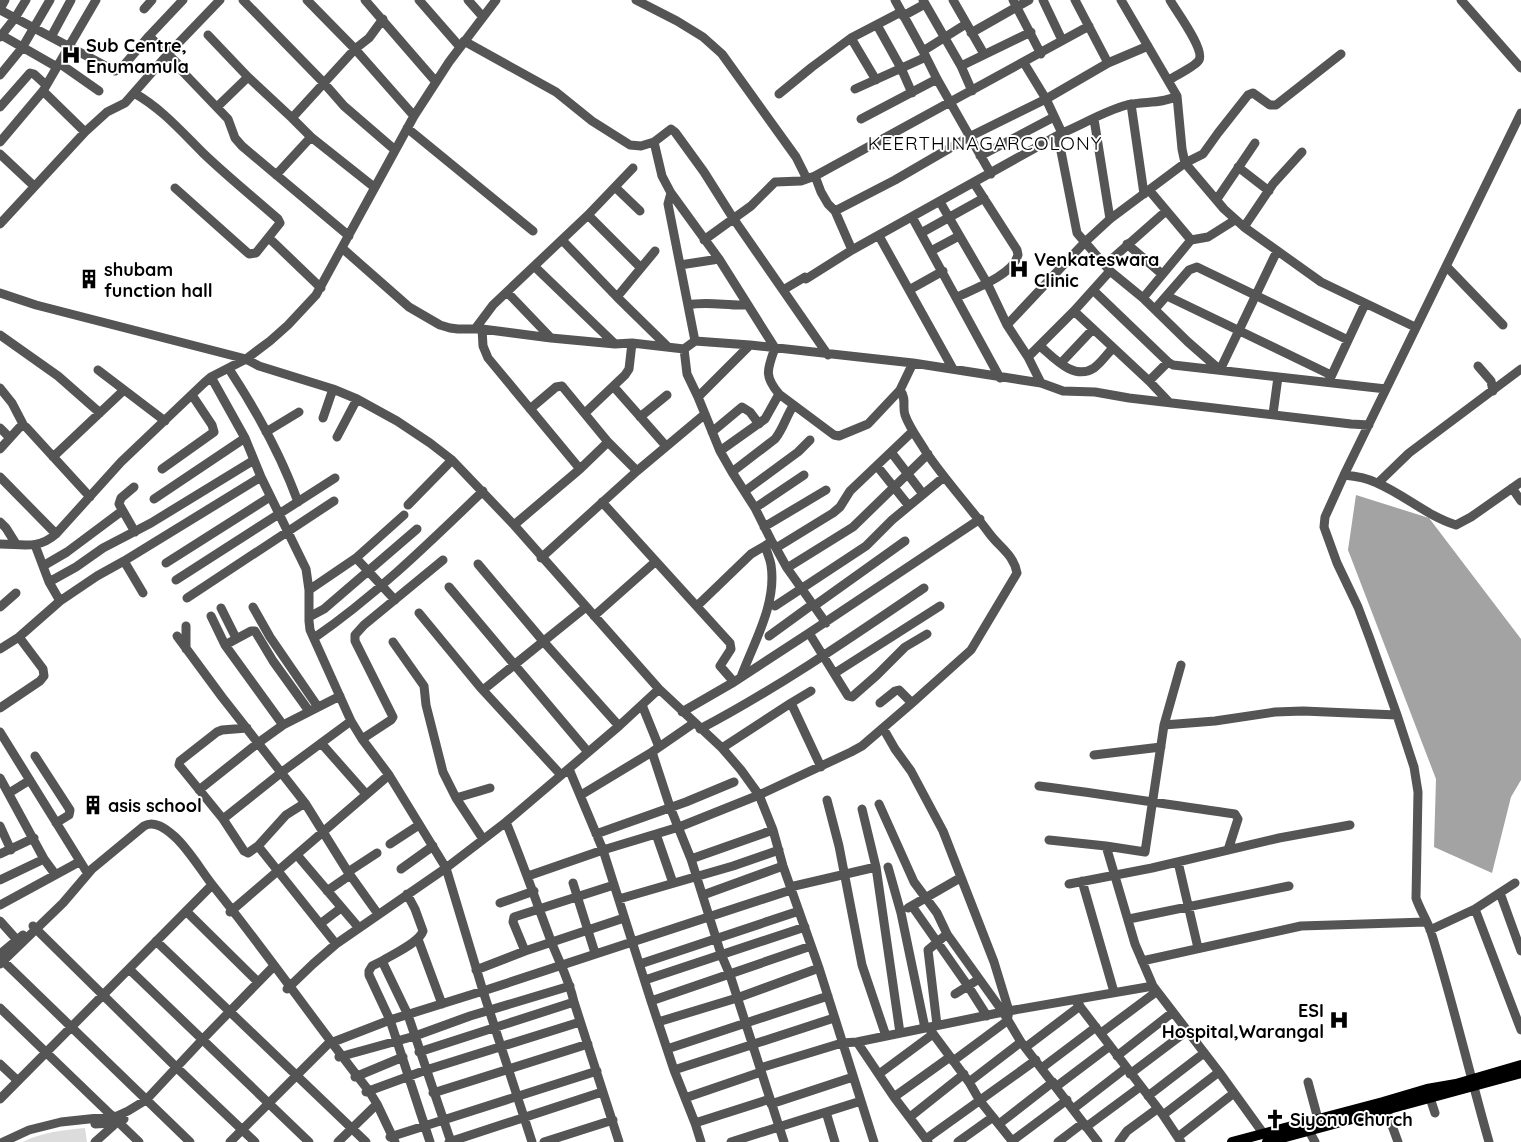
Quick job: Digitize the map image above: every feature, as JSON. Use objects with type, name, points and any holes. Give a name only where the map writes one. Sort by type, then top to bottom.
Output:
[{"type":"main road","points":[[1232,1142],[1267,1140],[1309,1131],[1430,1098],[1521,1065]]},
{"type":"main road","points":[[1267,1140],[1318,1118],[1427,1089],[1521,1073]]},
{"type":"street","points":[[5,0],[0,10],[115,71],[125,64],[183,0]]},
{"type":"street","points":[[26,0],[1,36],[58,65],[99,91]]},
{"type":"street","points":[[0,75],[22,48],[50,0]]},
{"type":"street","points":[[51,37],[71,0]]},
{"type":"street","points":[[0,142],[45,88],[96,0]]},
{"type":"street","points":[[144,9],[152,0]]},
{"type":"street","points":[[0,224],[85,132],[107,112],[125,103],[168,54],[220,0]]},
{"type":"street","points":[[243,0],[344,106],[395,150]]},
{"type":"street","points":[[307,0],[355,49],[414,116]]},
{"type":"street","points":[[365,0],[436,82]]},
{"type":"street","points":[[420,0],[462,44],[556,92],[592,121],[630,145],[641,146],[654,142],[668,130],[672,129],[704,172],[733,218],[828,355]]},
{"type":"street","points":[[468,0],[483,17]]},
{"type":"street","points":[[0,544],[35,545],[48,541],[121,462],[211,377],[246,359],[270,341],[307,306],[320,288],[414,116],[462,44],[496,0]]},
{"type":"street","points":[[636,0],[703,37],[722,54],[828,204],[835,211],[852,250]]},
{"type":"street","points":[[895,0],[950,103],[991,174]]},
{"type":"street","points":[[953,0],[984,54]]},
{"type":"street","points":[[971,33],[1015,3],[1029,0]]},
{"type":"street","points":[[1043,0],[1062,40]]},
{"type":"street","points":[[1075,0],[1108,63]]},
{"type":"street","points":[[1121,0],[1177,96],[1185,163],[1224,209],[1244,227],[1321,282],[1415,327]]},
{"type":"street","points":[[1169,80],[1195,64],[1200,55],[1197,44],[1170,0]]},
{"type":"street","points":[[1461,0],[1521,68]]},
{"type":"street","points":[[779,94],[851,38],[924,2],[961,66],[972,91]]},
{"type":"street","points":[[1015,3],[1041,54]]},
{"type":"street","points":[[292,118],[323,82],[355,49],[369,38],[383,20]]},
{"type":"street","points":[[856,89],[901,68],[966,24]]},
{"type":"street","points":[[877,25],[912,92]]},
{"type":"street","points":[[704,240],[750,206],[775,182],[791,182],[811,178],[1041,54],[1062,40],[1089,26]]},
{"type":"street","points":[[961,66],[1030,32]]},
{"type":"street","points":[[208,35],[248,77],[311,137],[374,187]]},
{"type":"street","points":[[149,36],[228,119],[235,138],[242,146],[349,236]]},
{"type":"street","points":[[851,38],[876,80]]},
{"type":"street","points":[[835,211],[895,180],[969,137],[1046,99],[1108,63],[1148,46]]},
{"type":"street","points":[[1007,324],[1085,242],[1110,219],[1185,163],[1203,154],[1251,93],[1256,94],[1270,105],[1276,105],[1341,54]]},
{"type":"street","points":[[1024,63],[1046,99],[1060,135],[1075,230],[1107,268],[1143,298],[1220,370]]},
{"type":"street","points":[[0,107],[30,73],[34,74],[85,132]]},
{"type":"street","points":[[217,107],[248,77]]},
{"type":"street","points":[[861,119],[937,79]]},
{"type":"street","points":[[134,93],[164,114],[204,153],[278,219],[279,226],[256,252],[249,254],[175,188]]},
{"type":"street","points":[[783,290],[1060,135],[1111,110],[1131,104],[1151,103],[1177,96]]},
{"type":"street","points":[[1131,104],[1146,192],[1166,211],[1191,240]]},
{"type":"street","points":[[1489,1142],[1452,1003],[1428,926],[1415,892],[1416,781],[1397,715],[1358,607],[1337,563],[1324,527],[1325,517],[1344,474],[1415,327],[1447,267],[1521,112]]},
{"type":"street","points":[[980,156],[1054,117]]},
{"type":"street","points":[[1094,119],[1110,219]]},
{"type":"street","points":[[407,128],[533,231]]},
{"type":"street","points":[[276,175],[311,137]]},
{"type":"street","points":[[654,142],[662,176],[671,193],[719,260],[775,348]]},
{"type":"street","points":[[1216,199],[1256,143]]},
{"type":"street","points":[[1244,227],[1269,191],[1302,152]]},
{"type":"street","points":[[0,154],[34,186]]},
{"type":"street","points":[[1238,167],[1269,191]]},
{"type":"street","points":[[580,470],[488,358],[478,329],[493,305],[588,215],[633,168]]},
{"type":"street","points":[[957,297],[987,283],[1012,267],[1018,255],[974,183]]},
{"type":"street","points":[[615,187],[640,211]]},
{"type":"street","points":[[671,193],[668,204],[695,341]]},
{"type":"street","points":[[921,233],[984,198]]},
{"type":"street","points":[[940,202],[987,283],[1007,324],[1028,357],[1041,383]]},
{"type":"street","points":[[1028,357],[1093,290],[1107,268],[1127,244],[1166,211]]},
{"type":"street","points":[[588,215],[641,268]]},
{"type":"street","points":[[912,217],[1000,378]]},
{"type":"street","points":[[1143,298],[1191,240],[1208,237],[1235,220]]},
{"type":"street","points":[[879,236],[953,369]]},
{"type":"street","points":[[931,251],[959,236]]},
{"type":"street","points":[[269,238],[320,288]]},
{"type":"street","points":[[562,240],[668,347]]},
{"type":"street","points":[[1127,244],[1162,274]]},
{"type":"street","points":[[342,248],[416,312],[440,325],[450,328],[478,329],[550,338],[615,344],[632,343],[684,349],[695,341],[750,345],[913,363],[1041,383],[1063,391],[1095,392],[1129,398],[1369,425]]},
{"type":"street","points":[[617,297],[655,251]]},
{"type":"street","points":[[1220,370],[1277,251]]},
{"type":"street","points":[[680,265],[719,260]]},
{"type":"street","points":[[534,266],[615,344]]},
{"type":"street","points":[[1155,309],[1189,270],[1197,267],[1348,340]]},
{"type":"street","points":[[1447,267],[1504,325]]},
{"type":"street","points":[[909,290],[942,271]]},
{"type":"street","points":[[1093,290],[1168,362],[1180,367],[1278,377],[1330,379],[1386,389]]},
{"type":"street","points":[[507,292],[550,338]]},
{"type":"street","points":[[0,293],[36,305],[246,359],[259,366],[333,389],[357,399],[397,421],[452,460],[514,525],[541,558],[659,689],[722,748],[759,795],[773,830],[790,888],[819,968],[874,1142]]},
{"type":"street","points":[[1167,296],[1240,331],[1330,379]]},
{"type":"street","points":[[688,305],[697,303],[747,305]]},
{"type":"street","points":[[1330,379],[1365,304]]},
{"type":"street","points":[[1074,311],[1149,381],[1168,402]]},
{"type":"street","points":[[1060,363],[1093,328]]},
{"type":"street","points":[[0,336],[58,376],[100,413]]},
{"type":"street","points":[[585,413],[614,387],[629,369],[632,343]]},
{"type":"street","points":[[698,397],[750,345]]},
{"type":"street","points":[[1040,346],[1073,371],[1087,371],[1094,368],[1113,348]]},
{"type":"street","points":[[775,348],[768,365],[767,374],[779,394],[793,406],[839,436],[868,424],[900,390],[913,363]]},
{"type":"street","points":[[684,349],[688,374],[720,451],[755,508],[771,545],[826,623]]},
{"type":"street","points":[[1149,381],[1168,362]]},
{"type":"street","points":[[1478,366],[1491,381],[1493,391]]},
{"type":"street","points":[[229,369],[249,400],[266,432],[291,483],[298,502]]},
{"type":"street","points":[[98,370],[165,421]]},
{"type":"street","points":[[1378,483],[1409,453],[1521,370]]},
{"type":"street","points":[[211,377],[245,438],[261,477],[306,570],[309,590],[310,630],[351,722],[389,775],[446,868],[482,991],[490,1010],[532,1142]]},
{"type":"street","points":[[1273,414],[1278,377]]},
{"type":"street","points":[[530,409],[558,385],[562,386],[608,442],[637,471]]},
{"type":"street","points":[[614,387],[666,446]]},
{"type":"street","points":[[0,388],[12,402],[24,426],[90,497]]},
{"type":"street","points":[[323,418],[333,389]]},
{"type":"street","points":[[53,457],[124,390]]},
{"type":"street","points":[[528,876],[679,826],[759,795],[841,758],[856,749],[912,704],[971,650],[1017,574],[1015,563],[944,477],[928,454],[904,414],[905,397],[900,390]]},
{"type":"street","points":[[720,451],[765,419],[779,394]]},
{"type":"street","points":[[162,469],[214,432],[212,424],[192,395]]},
{"type":"street","points":[[640,418],[667,395]]},
{"type":"street","points":[[337,437],[357,399]]},
{"type":"street","points":[[732,472],[774,439],[780,432],[793,406]]},
{"type":"street","points":[[712,432],[742,407],[750,412],[759,424]]},
{"type":"street","points":[[266,432],[299,412]]},
{"type":"street","points":[[541,558],[637,471],[705,414]]},
{"type":"street","points":[[0,449],[24,426]]},
{"type":"street","points":[[0,428],[10,438]]},
{"type":"street","points":[[697,606],[751,554],[833,513],[840,507],[850,491],[913,431]]},
{"type":"street","points":[[154,499],[245,438]]},
{"type":"street","points":[[745,491],[798,452],[810,440]]},
{"type":"street","points":[[514,525],[580,470],[608,442]]},
{"type":"street","points":[[891,452],[923,494]]},
{"type":"street","points":[[787,568],[853,527],[928,454]]},
{"type":"street","points":[[49,582],[76,567],[103,548],[135,532],[254,460]]},
{"type":"street","points":[[408,505],[452,460]]},
{"type":"street","points":[[877,466],[909,506]]},
{"type":"street","points":[[1344,474],[1378,483],[1421,509],[1456,525],[1471,517],[1521,482]]},
{"type":"street","points":[[755,508],[804,475]]},
{"type":"street","points":[[0,477],[56,534]]},
{"type":"street","points":[[0,649],[20,637],[60,602],[97,576],[124,562],[261,477]]},
{"type":"street","points":[[775,606],[866,546],[892,520],[944,477]]},
{"type":"street","points":[[176,580],[335,478]]},
{"type":"street","points":[[134,487],[119,501],[122,511],[135,532]]},
{"type":"street","points":[[1512,488],[1521,501]]},
{"type":"street","points":[[764,527],[826,490]]},
{"type":"street","points":[[314,638],[336,623],[429,544],[482,491]]},
{"type":"street","points":[[166,563],[270,496]]},
{"type":"street","points":[[186,598],[334,501]]},
{"type":"street","points":[[602,502],[731,644],[731,649],[720,666],[737,680]]},
{"type":"street","points":[[43,566],[67,552],[122,511]]},
{"type":"street","points":[[309,590],[356,558],[404,515]]},
{"type":"street","points":[[682,712],[737,680],[826,623],[980,520]]},
{"type":"street","points":[[0,522],[16,544]]},
{"type":"street","points":[[309,617],[324,609],[417,529]]},
{"type":"street","points":[[769,636],[905,541]]},
{"type":"street","points":[[35,545],[49,582],[60,602]]},
{"type":"street","points":[[737,680],[766,612],[769,599],[771,545]]},
{"type":"street","points":[[356,558],[395,600]]},
{"type":"street","points":[[362,739],[393,717],[355,641],[355,635],[364,625],[443,560]]},
{"type":"street","points":[[124,562],[143,593]]},
{"type":"street","points":[[594,616],[655,562]]},
{"type":"street","points":[[478,564],[618,726]]},
{"type":"street","points":[[449,587],[588,752]]},
{"type":"street","points":[[581,795],[697,726],[734,711],[924,588]]},
{"type":"street","points":[[0,607],[16,593]]},
{"type":"street","points":[[835,673],[940,606]]},
{"type":"street","points":[[253,607],[313,709]]},
{"type":"street","points":[[484,690],[586,607]]},
{"type":"street","points":[[221,608],[236,638]]},
{"type":"street","points":[[419,613],[484,690],[562,775]]},
{"type":"street","points":[[211,616],[225,645],[283,726]]},
{"type":"street","points":[[186,626],[186,649]]},
{"type":"street","points":[[225,645],[251,631],[255,631],[273,661],[313,709]]},
{"type":"street","points":[[809,633],[848,696],[852,697],[905,647],[927,634]]},
{"type":"street","points":[[177,636],[305,803],[378,914]]},
{"type":"street","points":[[0,708],[40,681],[44,676],[43,669],[20,637]]},
{"type":"street","points":[[393,642],[424,686],[426,705],[443,772],[456,798],[483,839]]},
{"type":"street","points":[[1152,868],[1145,852],[1154,803],[1164,725],[1181,665]]},
{"type":"street","points":[[288,988],[336,944],[446,868],[506,822],[570,769],[659,689]]},
{"type":"street","points":[[880,703],[899,690],[912,704]]},
{"type":"street","points":[[722,748],[791,702],[811,691]]},
{"type":"street","points":[[199,790],[258,743],[283,726],[340,696]]},
{"type":"street","points":[[791,702],[821,766]]},
{"type":"street","points":[[642,705],[656,750],[670,807],[691,859],[784,1142]]},
{"type":"street","points":[[1164,725],[1216,721],[1275,712],[1303,711],[1397,715]]},
{"type":"street","points":[[223,819],[282,772],[351,722]]},
{"type":"street","points":[[247,728],[217,732],[180,761],[179,766],[223,819],[245,852],[248,853],[258,846],[286,815],[305,803]]},
{"type":"street","points":[[883,728],[911,771],[943,831],[994,962],[1006,1014]]},
{"type":"street","points":[[0,732],[79,862],[88,872]]},
{"type":"street","points":[[321,743],[366,794]]},
{"type":"street","points":[[1094,755],[1161,747]]},
{"type":"street","points":[[35,756],[70,810],[69,815],[56,823]]},
{"type":"street","points":[[570,769],[603,850],[674,1070],[701,1142]]},
{"type":"street","points":[[231,911],[389,775]]},
{"type":"street","points":[[0,778],[44,858],[56,874]]},
{"type":"street","points":[[9,793],[30,780]]},
{"type":"street","points":[[596,834],[734,782]]},
{"type":"street","points":[[1039,786],[1110,794],[1154,803],[1236,815],[1238,819],[1228,850]]},
{"type":"street","points":[[456,798],[490,788]]},
{"type":"street","points":[[828,800],[862,965],[886,1036]]},
{"type":"street","points":[[879,804],[914,882],[926,897],[947,934],[1006,1014],[1024,1044],[1098,1142]]},
{"type":"street","points":[[862,809],[876,867],[900,1033]]},
{"type":"street","points":[[506,822],[570,986],[619,1142]]},
{"type":"street","points":[[2,959],[88,872],[148,824],[159,825],[168,831],[172,839],[231,911],[356,1076],[376,1105],[392,1139],[424,1125],[597,1071]]},
{"type":"street","points":[[390,844],[419,825]]},
{"type":"street","points":[[1069,884],[1152,868],[1279,838],[1350,825]]},
{"type":"street","points":[[0,826],[11,850]]},
{"type":"street","points":[[691,859],[773,830]]},
{"type":"street","points":[[656,834],[673,883]]},
{"type":"street","points":[[0,854],[34,838]]},
{"type":"street","points":[[1049,840],[1145,852]]},
{"type":"street","points":[[258,846],[336,944]]},
{"type":"street","points":[[401,869],[433,846]]},
{"type":"street","points":[[1106,846],[1142,960],[1155,989],[1267,1140]]},
{"type":"street","points":[[619,899],[696,877],[779,850]]},
{"type":"street","points":[[328,891],[377,853]]},
{"type":"street","points":[[297,855],[340,908],[359,928]]},
{"type":"street","points":[[1,877],[44,858]]},
{"type":"street","points":[[0,905],[79,862]]},
{"type":"street","points":[[1178,862],[1198,948]]},
{"type":"street","points":[[703,895],[783,866]]},
{"type":"street","points":[[225,1142],[328,1040],[710,916],[790,888],[876,867]]},
{"type":"street","points":[[888,867],[931,1028],[951,1059],[967,1078],[980,1101],[1010,1141],[1067,1100]]},
{"type":"street","points":[[901,913],[960,878]]},
{"type":"street","points":[[1082,881],[1114,992]]},
{"type":"street","points":[[1142,960],[1301,926],[1428,926],[1474,909],[1515,883]]},
{"type":"street","points":[[573,884],[596,953]]},
{"type":"street","points":[[525,951],[513,918],[614,886]]},
{"type":"street","points":[[1129,919],[1289,886]]},
{"type":"street","points":[[0,1099],[46,1056],[212,887]]},
{"type":"street","points":[[500,903],[534,891]]},
{"type":"street","points":[[1500,893],[1521,951]]},
{"type":"street","points":[[407,894],[423,931],[418,939],[372,966],[369,975],[390,1020],[430,1142]]},
{"type":"street","points":[[912,906],[987,1016]]},
{"type":"street","points":[[320,924],[340,908]]},
{"type":"street","points":[[1474,909],[1521,1030]]},
{"type":"street","points":[[189,910],[260,980]]},
{"type":"street","points":[[640,964],[799,911]]},
{"type":"street","points":[[476,970],[525,951],[624,918]]},
{"type":"street","points":[[0,922],[16,940]]},
{"type":"street","points":[[645,980],[805,927]]},
{"type":"street","points":[[2,959],[16,940],[33,929]]},
{"type":"street","points":[[33,929],[177,1070],[255,1142]]},
{"type":"street","points":[[931,1028],[928,954],[930,947],[947,934]]},
{"type":"street","points":[[418,939],[442,1004]]},
{"type":"street","points":[[158,942],[234,1011],[366,1142]]},
{"type":"street","points":[[651,1000],[730,975],[811,946]]},
{"type":"street","points":[[2,959],[196,1142]]},
{"type":"street","points":[[382,960],[408,1015],[450,1142],[602,1092]]},
{"type":"street","points":[[658,1022],[737,998],[819,968]]},
{"type":"street","points":[[131,970],[206,1040],[309,1142]]},
{"type":"street","points":[[234,1011],[260,980],[274,970]]},
{"type":"street","points":[[16,1142],[31,1135],[62,1127],[112,1120],[150,1100],[274,970]]},
{"type":"street","points":[[955,994],[979,978]]},
{"type":"street","points":[[340,1057],[414,1036],[490,1010],[570,986]]},
{"type":"street","points":[[685,1098],[760,1070],[842,1043],[858,1042],[987,1016],[1078,1003],[1114,992],[1155,989]]},
{"type":"street","points":[[1042,1068],[1155,989]]},
{"type":"street","points":[[667,1049],[828,996]]},
{"type":"street","points":[[419,1052],[574,1002]]},
{"type":"street","points":[[1078,1003],[1180,1139],[1234,1093]]},
{"type":"street","points":[[910,1117],[967,1078],[1024,1044],[1078,1003]]},
{"type":"street","points":[[0,1008],[46,1056]]},
{"type":"street","points":[[1117,1056],[1173,1012]]},
{"type":"street","points":[[0,1013],[112,1120],[139,1142]]},
{"type":"street","points":[[894,1097],[951,1059],[1006,1014]]},
{"type":"street","points":[[674,1070],[834,1018]]},
{"type":"street","points":[[367,1092],[426,1070],[580,1022]]},
{"type":"street","points":[[880,1074],[931,1028]]},
{"type":"street","points":[[1074,1109],[1188,1031]]},
{"type":"street","points":[[858,1042],[894,1097],[927,1141],[1036,1060]]},
{"type":"street","points":[[434,1093],[588,1044]]},
{"type":"street","points":[[958,1142],[1055,1084],[1110,1046]]},
{"type":"street","points":[[1148,1096],[1204,1053]]},
{"type":"street","points":[[356,1076],[403,1058]]},
{"type":"street","points":[[0,1064],[16,1083]]},
{"type":"street","points":[[0,1070],[16,1083]]},
{"type":"street","points":[[1119,1142],[1127,1131],[1160,1112],[1218,1072]]},
{"type":"street","points":[[695,1123],[853,1077]]},
{"type":"street","points":[[1308,1082],[1318,1118]]},
{"type":"street","points":[[1058,1142],[1070,1138],[1140,1086]]},
{"type":"street","points":[[1430,1098],[1435,1113]]},
{"type":"street","points":[[150,1100],[190,1142]]},
{"type":"street","points":[[731,1142],[861,1100]]},
{"type":"street","points":[[338,1142],[376,1105]]},
{"type":"street","points":[[1386,1110],[1398,1142]]},
{"type":"street","points":[[826,1112],[835,1142]]},
{"type":"street","points":[[4,1142],[29,1130],[61,1122],[112,1120]]},
{"type":"street","points":[[95,1142],[112,1120]]},
{"type":"street","points":[[112,1120],[131,1142]]},
{"type":"street","points":[[544,1142],[613,1120]]},
{"type":"street","points":[[230,1142],[239,1129]]},
{"type":"street","points":[[1309,1131],[1315,1142]]},
{"type":"shaded area","points":[[1356,495],[1429,518],[1521,639],[1521,780],[1511,797],[1492,873],[1434,847],[1436,779],[1348,550]]},
{"type":"shaded area","points":[[85,1128],[87,1142],[23,1142],[45,1134]]},
{"type":"place","name":"Sub Centre, Enumamula","points":[[71,55]]},
{"type":"place","name":"Venkateswara Clinic","points":[[1019,269]]},
{"type":"place","name":"shubam function hall","points":[[89,279]]},
{"type":"place","name":"asis school","points":[[93,805]]},
{"type":"place","name":"ESI Hospital,Warangal","points":[[1339,1020]]},
{"type":"place","name":"Siyonu Church","points":[[1275,1119]]},
{"type":"district","name":"KEERTHINAGARCOLONY","points":[[985,143]]}]
